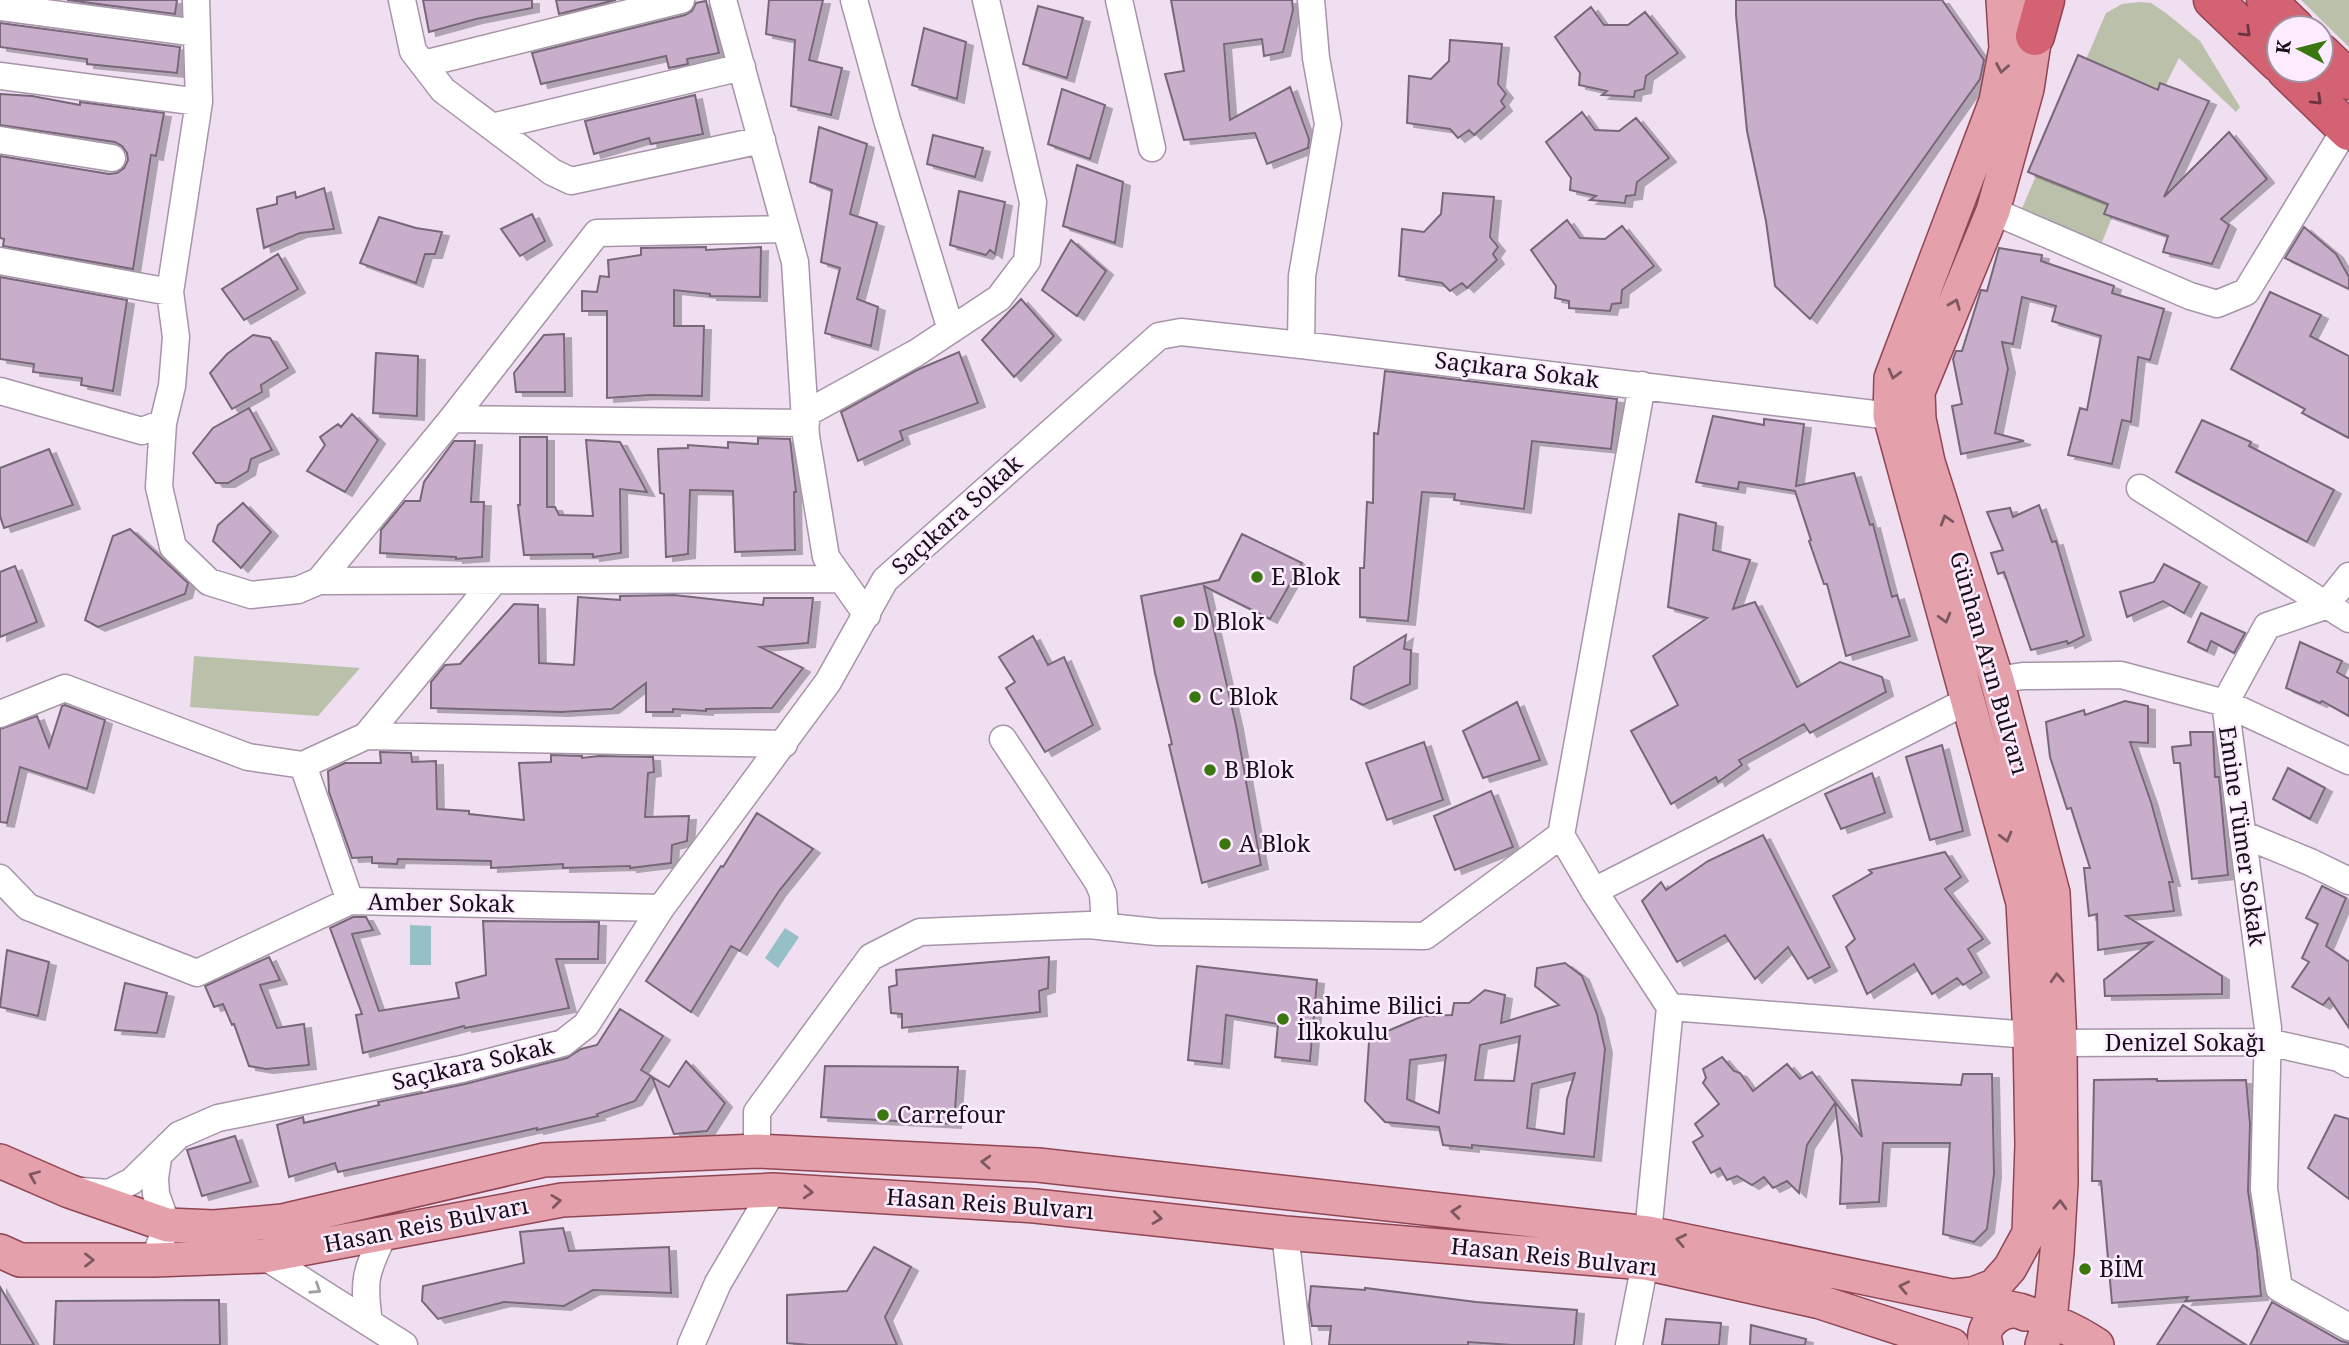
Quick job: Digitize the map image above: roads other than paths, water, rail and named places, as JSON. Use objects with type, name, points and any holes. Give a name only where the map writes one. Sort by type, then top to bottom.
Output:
[{"type":"highway","points":[[2032,18],[2045,0]]},
{"type":"highway","points":[[2213,0],[2265,50]]},
{"type":"highway","points":[[2266,0],[2280,14]]},
{"type":"highway","points":[[2335,66],[2349,80]]},
{"type":"highway","points":[[2301,84],[2348,129]]},
{"type":"main road","name":"Günhan Arın Bulvarı","points":[[2003,0],[2006,48],[1996,101],[1891,378],[1905,418],[1969,700],[2023,903],[2045,1039],[2061,1183],[2057,1252],[2044,1337]]},
{"type":"main road","name":"Günhan Arın Bulvarı","points":[[1905,418],[1993,211],[2028,89],[2032,18]]},
{"type":"main road","name":"Günhan Arın Bulvarı","points":[[1905,418],[1928,462],[1997,681],[2053,894],[2045,1039],[2032,1145],[2029,1233],[2010,1268],[1994,1286],[1973,1294],[1950,1297]]},
{"type":"main road","name":"Hasan Reis Bulvarı","points":[[0,1161],[69,1191],[167,1225],[214,1227],[282,1221],[544,1160],[757,1151],[1038,1165],[1646,1248],[1950,1297],[1997,1322],[2044,1337],[2082,1335],[2097,1345]]},
{"type":"main road","name":"Hasan Reis Bulvarı","points":[[7,1259],[154,1260],[264,1256],[562,1200],[773,1190],[1035,1206],[1285,1233],[1646,1248],[1952,1345]]},
{"type":"main road","points":[[1997,1322],[2029,1233]]},
{"type":"main road","points":[[2057,1252],[2072,1301],[2082,1322],[2107,1345]]},
{"type":"street","points":[[196,0],[199,102],[170,292],[176,337],[172,386],[163,423],[159,487],[173,547],[209,582],[251,595],[298,590],[318,581],[842,579]]},
{"type":"street","points":[[402,0],[413,51],[443,90],[552,173],[571,181],[762,140]]},
{"type":"street","points":[[423,64],[681,0]]},
{"type":"street","points":[[723,0],[795,262],[805,419],[826,557],[867,615]]},
{"type":"street","points":[[854,0],[887,120],[951,330]]},
{"type":"street","points":[[452,419],[805,419],[916,354],[999,298],[1027,261],[1033,202],[986,0]]},
{"type":"street","points":[[1119,0],[1152,148]]},
{"type":"street","points":[[1301,345],[1302,276],[1328,124],[1316,58],[1311,0]]},
{"type":"street","points":[[0,7],[197,33]]},
{"type":"street","points":[[492,127],[742,68]]},
{"type":"street","points":[[0,76],[199,102]]},
{"type":"street","points":[[1993,211],[2190,296],[2217,303],[2246,292],[2348,129]]},
{"type":"street","points":[[0,140],[112,158]]},
{"type":"street","points":[[318,581],[452,419],[597,233],[786,229]]},
{"type":"street","points":[[0,261],[170,292]]},
{"type":"street","name":"Saçıkara Sokak","points":[[69,1191],[109,1193],[132,1181],[179,1135],[218,1118],[462,1069],[563,1043],[586,1025],[661,908],[828,682],[885,580],[1159,336],[1181,332],[1301,345],[1905,418]]},
{"type":"street","points":[[1629,1345],[1646,1248],[1670,1007],[1594,891],[1561,835],[1642,385]]},
{"type":"street","points":[[0,391],[142,431],[163,423]]},
{"type":"street","points":[[2140,488],[2349,619]]},
{"type":"street","points":[[2325,606],[2349,576]]},
{"type":"street","points":[[0,714],[65,688],[248,757],[303,765],[366,736],[494,581]]},
{"type":"street","name":"Emine Tümer Sokak","points":[[2325,606],[2267,626],[2225,703],[2268,1028],[2264,1189],[2279,1288],[2349,1327]]},
{"type":"street","points":[[1997,681],[2023,676],[2121,675],[2225,703],[2349,761]]},
{"type":"street","points":[[1594,891],[1969,700]]},
{"type":"street","points":[[366,736],[784,744]]},
{"type":"street","points":[[1003,739],[1098,882],[1103,894],[1105,927]]},
{"type":"street","name":"Amber Sokak","points":[[303,765],[350,901],[661,908]]},
{"type":"street","points":[[2242,834],[2349,881]]},
{"type":"street","points":[[757,1151],[757,1112],[871,957],[920,932],[1089,925],[1157,932],[1425,936],[1561,835]]},
{"type":"street","points":[[0,878],[28,907],[197,973],[350,901]]},
{"type":"street","name":"Denizel Sokağı","points":[[1670,1007],[2045,1039],[2268,1042],[2339,1058],[2349,1064]]},
{"type":"street","points":[[154,1260],[167,1225],[156,1194],[158,1158]]},
{"type":"street","points":[[1035,1206],[1038,1165]]},
{"type":"street","points":[[1102,1212],[1104,1174]]},
{"type":"street","points":[[691,1345],[718,1283],[773,1190]]},
{"type":"street","points":[[1285,1233],[1298,1345]]},
{"type":"street","points":[[369,1323],[365,1292],[367,1270],[384,1234]]},
{"type":"street","points":[[264,1256],[404,1345]]},
{"type":"place","name":"E Blok","points":[[1257,577]]},
{"type":"place","name":"D Blok","points":[[1179,622]]},
{"type":"place","name":"C Blok","points":[[1195,697]]},
{"type":"place","name":"B Blok","points":[[1210,770]]},
{"type":"place","name":"A Blok","points":[[1225,844]]},
{"type":"place","name":"Rahime Bilici İlkokulu","points":[[1283,1019]]},
{"type":"place","name":"Carrefour","points":[[883,1115]]},
{"type":"place","name":"BİM","points":[[2085,1269]]}]
